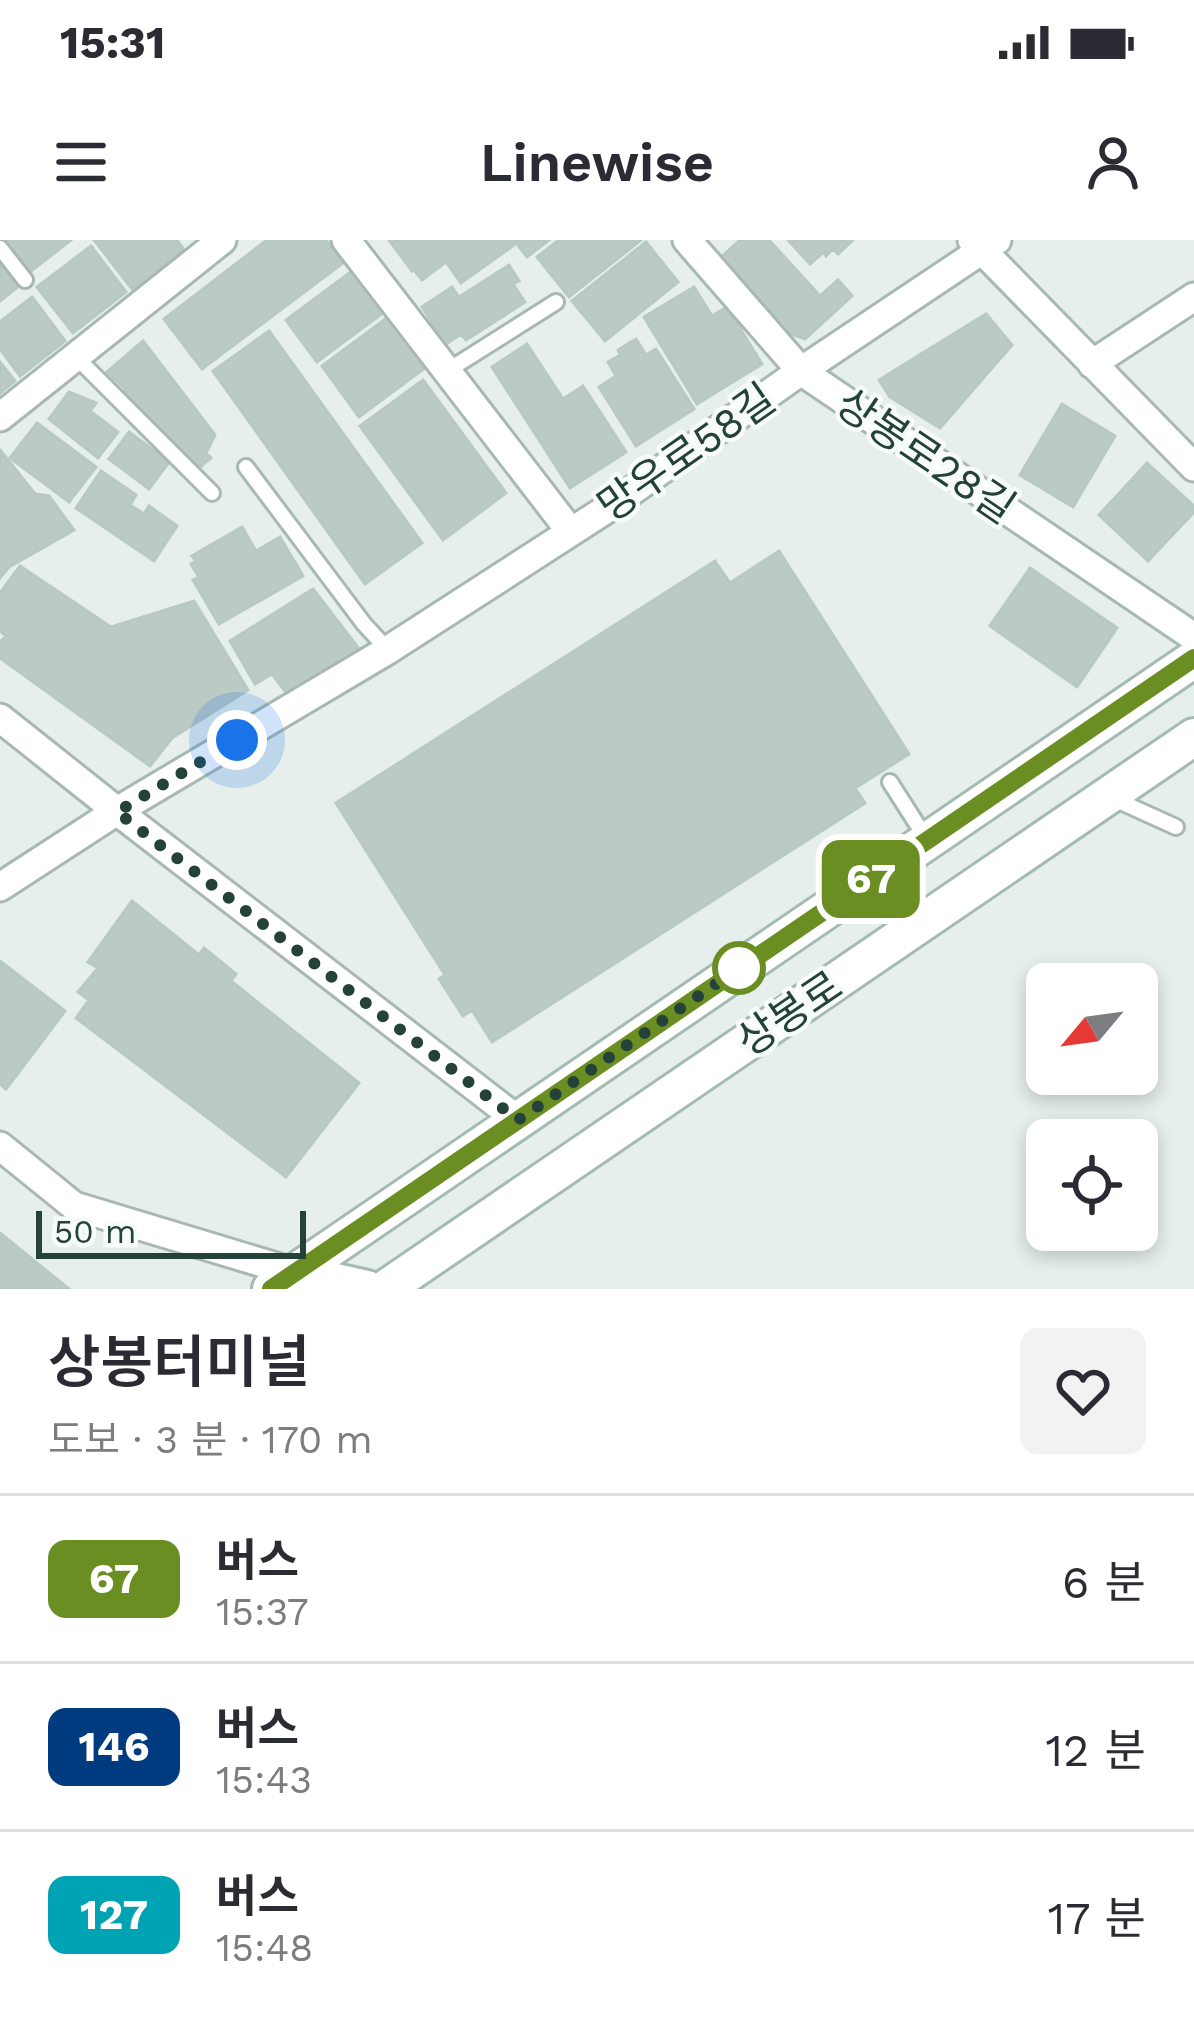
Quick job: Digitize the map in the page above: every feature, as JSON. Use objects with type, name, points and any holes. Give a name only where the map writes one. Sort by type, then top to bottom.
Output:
[{"type":"main road","name":"상봉로","points":[[283,1281],[1194,658]]},
{"type":"main road","name":"상봉로","points":[[385,1289],[1194,737]]},
{"type":"main road","points":[[283,1281],[367,1289]]},
{"type":"street","points":[[346,240],[571,532]]},
{"type":"street","name":"상봉로28길","points":[[687,240],[801,371],[1194,637]]},
{"type":"street","points":[[984,243],[1092,364],[1192,462]]},
{"type":"street","name":"망우로58길","points":[[0,887],[571,532],[984,243]]},
{"type":"street","points":[[0,417],[203,246]]},
{"type":"street","points":[[1092,364],[1194,297]]},
{"type":"street","points":[[0,718],[518,1120]]},
{"type":"street","points":[[0,1146],[74,1206],[283,1281]]},
{"type":"lane","points":[[0,248],[26,280]]},
{"type":"lane","points":[[447,371],[556,302]]},
{"type":"lane","points":[[76,356],[212,494]]},
{"type":"lane","points":[[246,467],[388,650]]},
{"type":"lane","points":[[890,782],[927,840]]},
{"type":"lane","points":[[1108,796],[1176,827]]},
{"type":"building","points":[[4,240],[71,240],[30,272]]},
{"type":"building","points":[[94,240],[177,240],[184,250],[132,289]]},
{"type":"building","points":[[267,240],[326,240],[343,263],[202,369],[164,319]]},
{"type":"building","points":[[389,240],[510,240],[514,245],[461,283],[446,262],[422,280]]},
{"type":"building","points":[[514,240],[549,240],[527,257]]},
{"type":"building","points":[[559,240],[641,240],[569,297],[537,257]]},
{"type":"building","points":[[740,240],[769,240],[820,296],[838,280],[852,296],[805,339],[777,329],[716,262]]},
{"type":"building","points":[[788,240],[853,240],[838,254],[833,249],[826,256],[824,252],[810,264]]},
{"type":"building","points":[[646,242],[678,282],[605,341],[572,301]]},
{"type":"building","points":[[91,246],[126,292],[73,333],[37,287]]},
{"type":"building","points":[[0,259],[20,285],[0,301]]},
{"type":"building","points":[[360,265],[391,307],[317,362],[286,320]]},
{"type":"building","points":[[509,265],[519,281],[513,284],[525,302],[466,340],[461,334],[446,344],[422,307],[452,287],[459,297]]},
{"type":"building","points":[[694,287],[712,316],[727,307],[762,364],[697,404],[644,317]]},
{"type":"building","points":[[32,297],[65,341],[20,376],[0,349],[0,322]]},
{"type":"building","points":[[392,314],[429,365],[359,417],[322,366]]},
{"type":"building","points":[[986,314],[1012,345],[940,428],[890,397],[879,380]]},
{"type":"building","points":[[269,331],[422,543],[365,584],[213,371]]},
{"type":"building","points":[[636,339],[646,355],[656,349],[694,409],[636,446],[599,387],[616,376],[608,362]]},
{"type":"building","points":[[143,341],[215,435],[206,453],[211,458],[199,468],[122,393],[125,389],[107,372]]},
{"type":"building","points":[[527,344],[563,399],[583,386],[626,452],[570,488],[492,367]]},
{"type":"building","points":[[0,362],[15,381],[0,393]]},
{"type":"building","points":[[423,380],[506,493],[443,540],[360,426]]},
{"type":"building","points":[[69,392],[96,403],[90,411],[118,432],[98,458],[49,419]]},
{"type":"building","points":[[1062,404],[1115,436],[1073,507],[1020,475]]},
{"type":"building","points":[[37,423],[96,467],[69,502],[10,458]]},
{"type":"building","points":[[129,432],[169,462],[149,489],[109,459]]},
{"type":"building","points":[[0,450],[35,494],[49,496],[74,530],[9,567],[0,578]]},
{"type":"building","points":[[1147,463],[1194,506],[1194,512],[1148,561],[1099,515]]},
{"type":"building","points":[[101,471],[136,495],[130,505],[144,514],[149,506],[177,526],[154,561],[76,508]]},
{"type":"building","points":[[242,527],[256,551],[280,537],[303,576],[219,624],[193,580],[199,577],[192,556]]},
{"type":"building","points":[[779,551],[909,754],[855,788],[865,803],[492,1042],[472,1010],[463,1016],[439,979],[445,975],[336,803],[715,561],[730,583]]},
{"type":"building","points":[[20,566],[111,627],[194,601],[248,690],[172,738],[150,766],[0,658],[0,642],[6,636],[0,631],[0,593]]},
{"type":"building","points":[[1030,568],[1117,628],[1077,687],[990,626]]},
{"type":"building","points":[[313,589],[360,650],[288,695],[272,674],[255,684],[230,641]]},
{"type":"building","points":[[132,901],[199,955],[204,948],[236,974],[231,981],[359,1083],[286,1177],[76,1018],[89,1000],[78,992],[98,968],[88,962]]},
{"type":"building","points":[[0,961],[65,1011],[6,1089],[0,1084]]},
{"type":"building","points":[[0,1233],[69,1289],[0,1289]]},
{"type":"bus line","name":"67","points":[[271,1289],[1194,658]]},
{"type":"route","points":[[237,740],[117,812],[518,1120],[739,968]]}]
